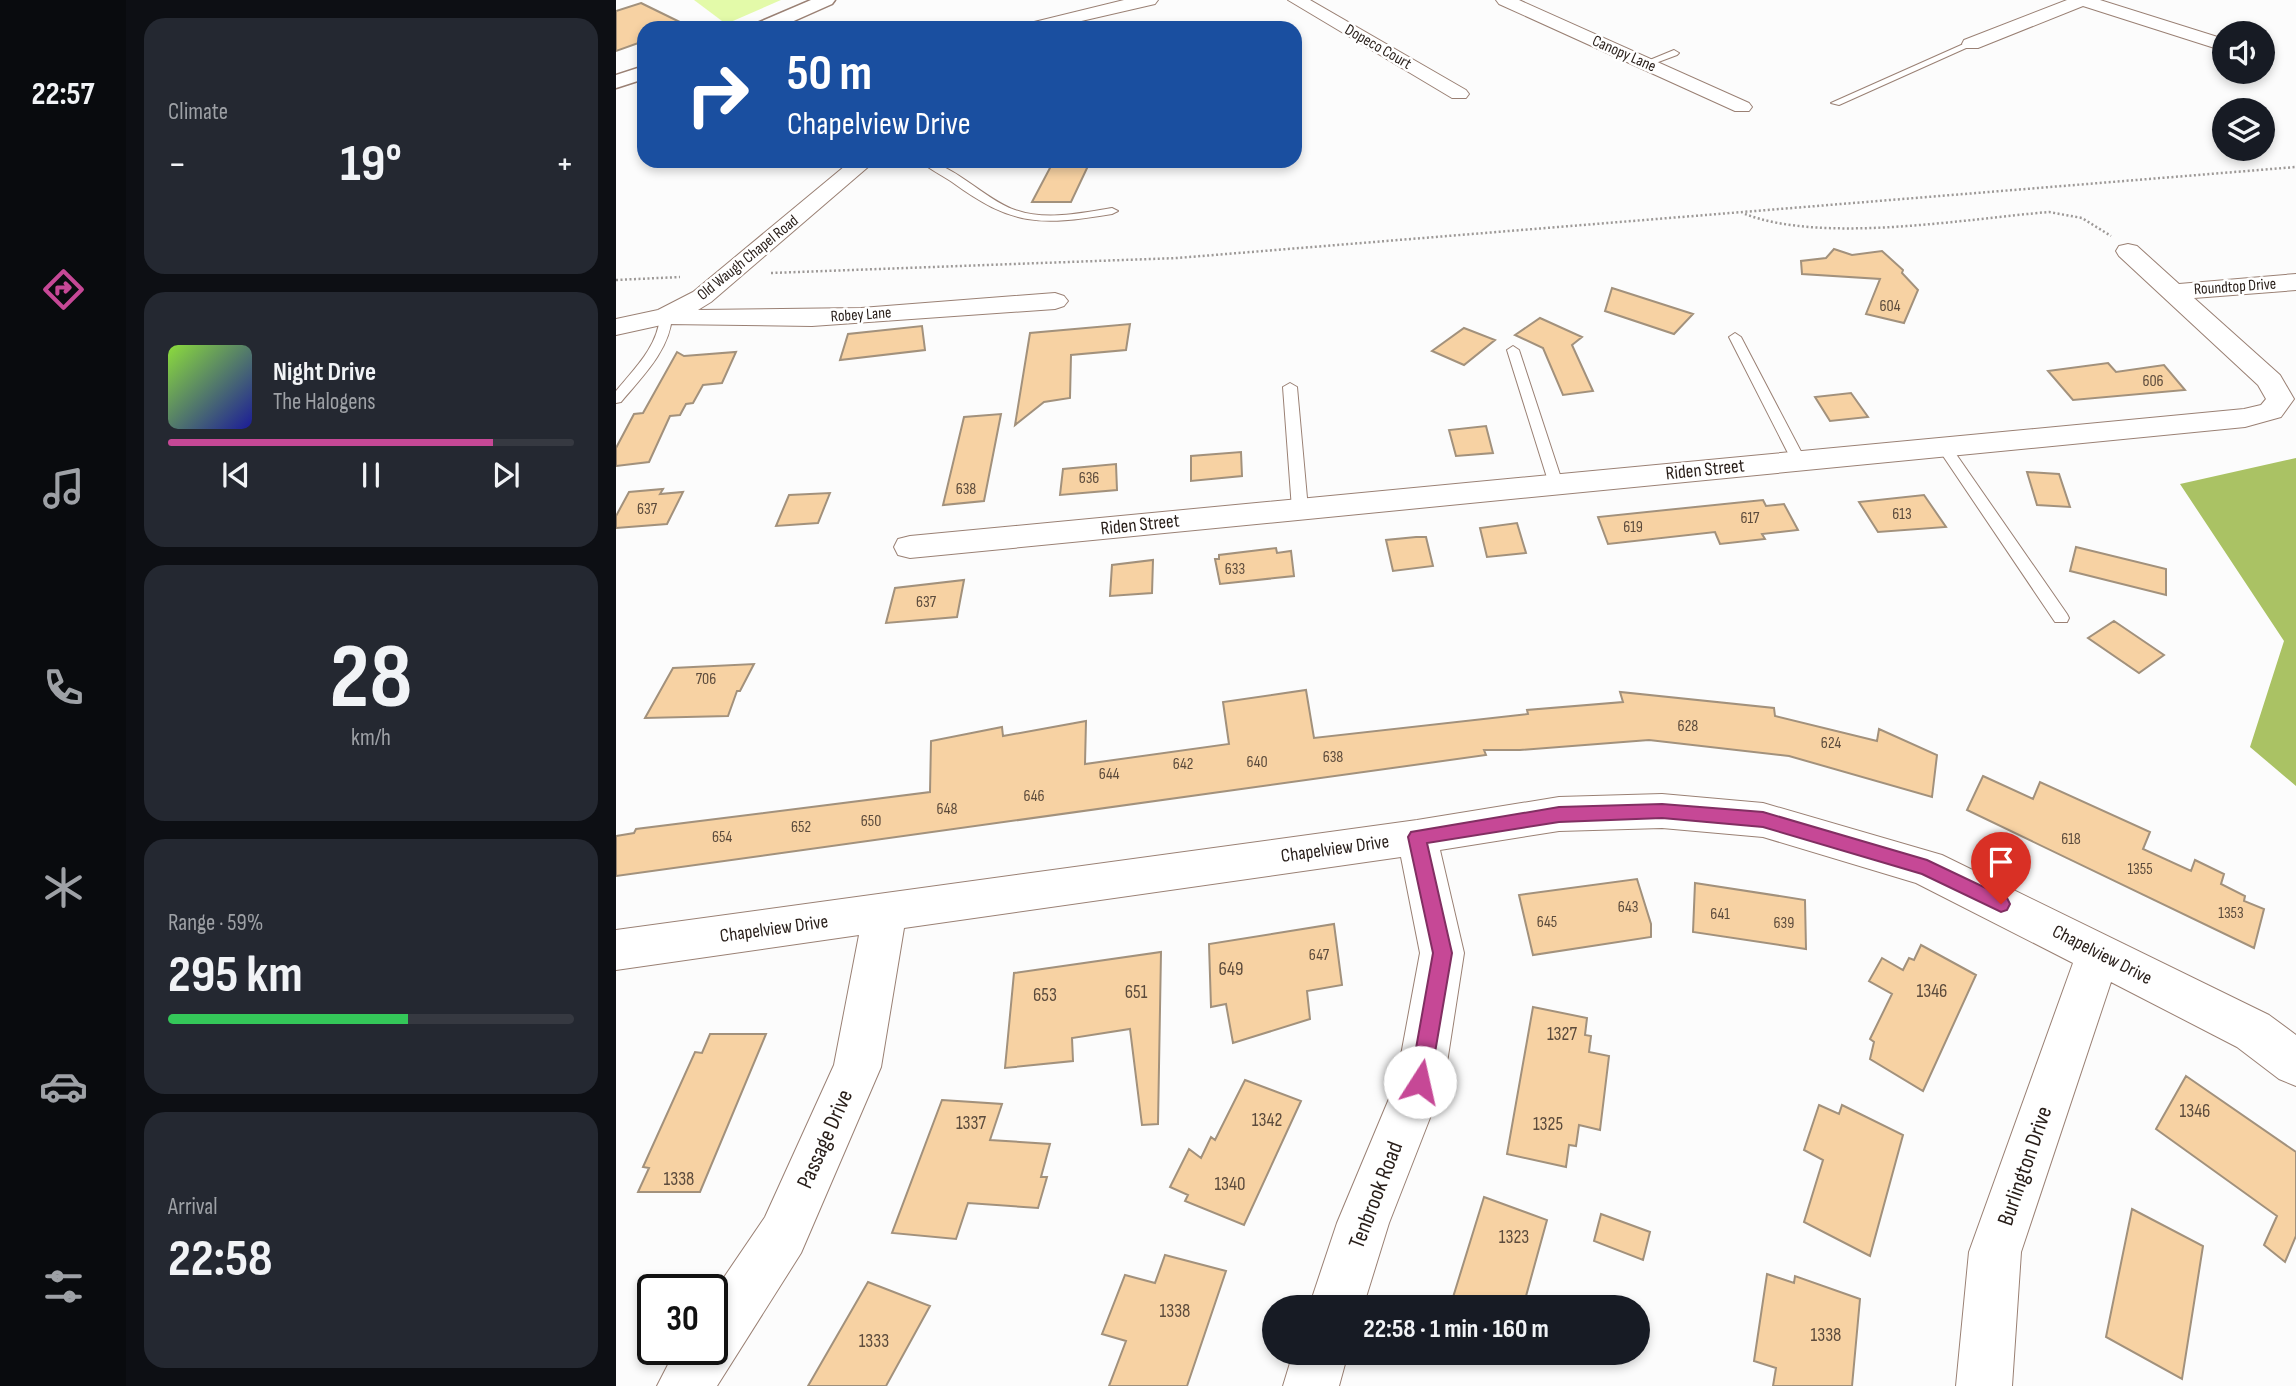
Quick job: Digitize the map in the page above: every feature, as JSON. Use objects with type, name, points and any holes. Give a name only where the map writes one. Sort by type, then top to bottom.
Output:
[{"type":"main road","points":[[778,21],[827,0]]},
{"type":"main road","points":[[616,82],[637,74]]},
{"type":"street","points":[[1055,21],[1149,0]]},
{"type":"street","name":"Dopeco Court","points":[[1297,0],[1459,94]]},
{"type":"street","name":"Canopy Lane","points":[[1505,0],[1742,107]]},
{"type":"street","points":[[1971,44],[2083,0],[2212,41]]},
{"type":"street","name":"Old Waugh Chapel Road","points":[[616,327],[666,316],[702,297],[856,168]]},
{"type":"street","name":"Riden Street","points":[[910,547],[2245,418],[2271,411],[2280,399],[2270,381],[2128,251]]},
{"type":"street","name":"Roundtop Drive","points":[[2173,292],[2296,282]]},
{"type":"street","name":"Robey Lane","points":[[666,316],[715,320],[821,318],[1055,301]]},
{"type":"street","name":"Chapelview Drive","points":[[616,950],[885,914],[1559,814],[1662,811],[1763,820],[1927,868],[2253,1031],[2296,1063]]},
{"type":"street","name":"Tenbrook Road","points":[[1340,1295],[1363,1223],[1420,1082],[1442,953],[1417,837]]},
{"type":"street","name":"Passage Drive","points":[[728,1319],[783,1235],[857,1068],[885,914]]},
{"type":"street","name":"Burlington Drive","points":[[1984,1386],[1995,1252],[2099,953]]},
{"type":"street","points":[[685,1386],[699,1365]]},
{"type":"street","points":[[1311,1386],[1317,1365]]},
{"type":"lane","points":[[1836,103],[1971,44]]},
{"type":"lane","points":[[1645,64],[1674,53]]},
{"type":"lane","points":[[936,168],[1003,211],[1027,219],[1062,219],[1112,211]]},
{"type":"lane","points":[[616,399],[647,363],[665,332],[666,316]]},
{"type":"lane","points":[[1735,337],[1799,461]]},
{"type":"lane","points":[[1513,350],[1556,484]]},
{"type":"lane","points":[[1290,387],[1300,509]]},
{"type":"lane","points":[[1944,447],[2061,618]]},
{"type":"path","points":[[768,273],[1177,258],[2296,167]]},
{"type":"path","points":[[1744,213],[1752,219],[1811,228],[2049,212],[2072,214],[2105,230],[2128,251]]},
{"type":"path","points":[[616,280],[685,277]]},
{"type":"green space","points":[[694,0],[781,0],[733,21],[722,21]]},
{"type":"green space","points":[[2296,458],[2296,786],[2250,747],[2284,641],[2180,484]]},
{"type":"building","points":[[641,3],[678,21],[637,21],[637,44],[616,51],[616,11]]},
{"type":"building","points":[[1050,168],[1087,168],[1071,202],[1032,202]]},
{"type":"building","points":[[1834,249],[1852,255],[1882,251],[1903,270],[1902,273],[1918,290],[1904,323],[1866,314],[1880,279],[1802,274],[1801,261],[1826,258]]},
{"type":"building","points":[[1612,288],[1693,314],[1674,334],[1605,311]]},
{"type":"building","points":[[1540,318],[1582,337],[1572,345],[1593,391],[1563,395],[1543,348],[1515,335]]},
{"type":"building","points":[[1130,324],[1126,350],[1071,355],[1070,398],[1044,402],[1015,425],[1030,333]]},
{"type":"building","points":[[922,326],[925,350],[840,360],[848,334]]},
{"type":"building","points":[[1464,328],[1495,340],[1464,365],[1432,351]]},
{"type":"building","points":[[677,352],[684,356],[736,352],[722,383],[703,385],[693,403],[686,404],[680,415],[670,416],[649,462],[616,466],[616,448],[634,414],[643,413]]},
{"type":"building","points":[[2108,363],[2116,372],[2164,365],[2185,390],[2073,400],[2048,371]]},
{"type":"building","points":[[1851,393],[1868,417],[1830,421],[1815,397]]},
{"type":"building","points":[[1001,414],[984,501],[943,505],[964,417]]},
{"type":"building","points":[[1486,426],[1493,453],[1456,456],[1449,430]]},
{"type":"building","points":[[1241,452],[1242,476],[1191,481],[1191,456]]},
{"type":"building","points":[[1116,464],[1117,490],[1060,495],[1063,469]]},
{"type":"building","points":[[2027,472],[2059,474],[2070,507],[2037,505]]},
{"type":"building","points":[[663,489],[660,494],[683,492],[667,524],[616,528],[616,516],[629,492]]},
{"type":"building","points":[[830,493],[818,523],[776,526],[789,495]]},
{"type":"building","points":[[1924,495],[1946,527],[1878,532],[1859,502]]},
{"type":"building","points":[[1763,500],[1766,506],[1784,504],[1798,530],[1762,534],[1765,539],[1720,544],[1715,532],[1608,544],[1598,517]]},
{"type":"building","points":[[1517,523],[1526,553],[1487,557],[1480,528]]},
{"type":"building","points":[[1426,537],[1433,566],[1393,571],[1386,540]]},
{"type":"building","points":[[2076,547],[2166,569],[2166,595],[2070,571]]},
{"type":"building","points":[[1276,548],[1277,553],[1291,551],[1294,576],[1220,584],[1215,559],[1219,559],[1219,555]]},
{"type":"building","points":[[1153,560],[1152,593],[1110,596],[1112,565]]},
{"type":"building","points":[[964,580],[957,617],[886,623],[895,588]]},
{"type":"building","points":[[2114,621],[2164,655],[2139,673],[2088,638]]},
{"type":"building","points":[[754,664],[740,691],[737,691],[728,716],[645,718],[673,668]]},
{"type":"building","points":[[1306,690],[1314,738],[1528,714],[1527,710],[1623,702],[1620,692],[1774,708],[1775,716],[1877,741],[1879,729],[1937,755],[1932,797],[1789,756],[1649,740],[1520,750],[1484,750],[1486,755],[616,876],[616,836],[634,833],[636,829],[930,792],[931,741],[1002,727],[1003,736],[1086,721],[1085,764],[1229,744],[1223,702]]},
{"type":"building","points":[[1983,776],[2033,799],[2040,782],[2150,832],[2143,849],[2191,871],[2195,860],[2224,874],[2221,884],[2245,896],[2244,901],[2264,909],[2254,948],[1967,810]]},
{"type":"building","points":[[1637,879],[1651,924],[1651,937],[1533,955],[1519,895]]},
{"type":"building","points":[[1695,883],[1805,900],[1806,949],[1693,932]]},
{"type":"building","points":[[1334,924],[1342,985],[1307,991],[1310,1019],[1233,1043],[1226,1004],[1211,1007],[1209,944]]},
{"type":"building","points":[[1921,945],[1976,975],[1923,1091],[1870,1059],[1874,1042],[1870,1039],[1892,994],[1869,981],[1882,958],[1903,970],[1909,958],[1914,960]]},
{"type":"building","points":[[1161,952],[1158,1124],[1142,1125],[1130,1029],[1072,1038],[1073,1061],[1005,1068],[1014,973]]},
{"type":"building","points":[[1533,1007],[1587,1018],[1585,1035],[1591,1036],[1589,1052],[1609,1056],[1600,1130],[1579,1125],[1576,1146],[1569,1145],[1566,1167],[1507,1154]]},
{"type":"building","points":[[710,1034],[766,1034],[700,1192],[638,1192],[649,1168],[643,1167],[695,1052],[702,1053]]},
{"type":"building","points":[[2186,1076],[2296,1152],[2296,1236],[2285,1262],[2264,1245],[2277,1216],[2156,1129]]},
{"type":"building","points":[[1245,1080],[1301,1101],[1244,1225],[1185,1201],[1188,1195],[1170,1187],[1189,1149],[1201,1158],[1211,1137],[1215,1140]]},
{"type":"building","points":[[942,1100],[1002,1104],[990,1140],[1050,1144],[1041,1177],[1047,1177],[1038,1208],[968,1203],[956,1239],[892,1233]]},
{"type":"building","points":[[1819,1105],[1839,1114],[1842,1105],[1903,1135],[1870,1256],[1804,1222],[1823,1160],[1804,1150]]},
{"type":"building","points":[[1484,1197],[1547,1220],[1526,1295],[1454,1295]]},
{"type":"building","points":[[2132,1209],[2203,1246],[2182,1379],[2106,1337]]},
{"type":"building","points":[[1601,1214],[1650,1232],[1643,1260],[1594,1241]]},
{"type":"building","points":[[1165,1255],[1226,1271],[1187,1386],[1109,1386],[1126,1341],[1102,1334],[1125,1275],[1155,1283]]},
{"type":"building","points":[[1767,1274],[1794,1283],[1795,1276],[1860,1299],[1852,1386],[1773,1386],[1776,1368],[1754,1361]]},
{"type":"building","points":[[868,1282],[930,1306],[886,1386],[808,1386]]},
{"type":"route","points":[[1420,1082],[1442,953],[1417,837],[1559,814],[1662,811],[1763,820],[1927,868],[2001,904]]}]
